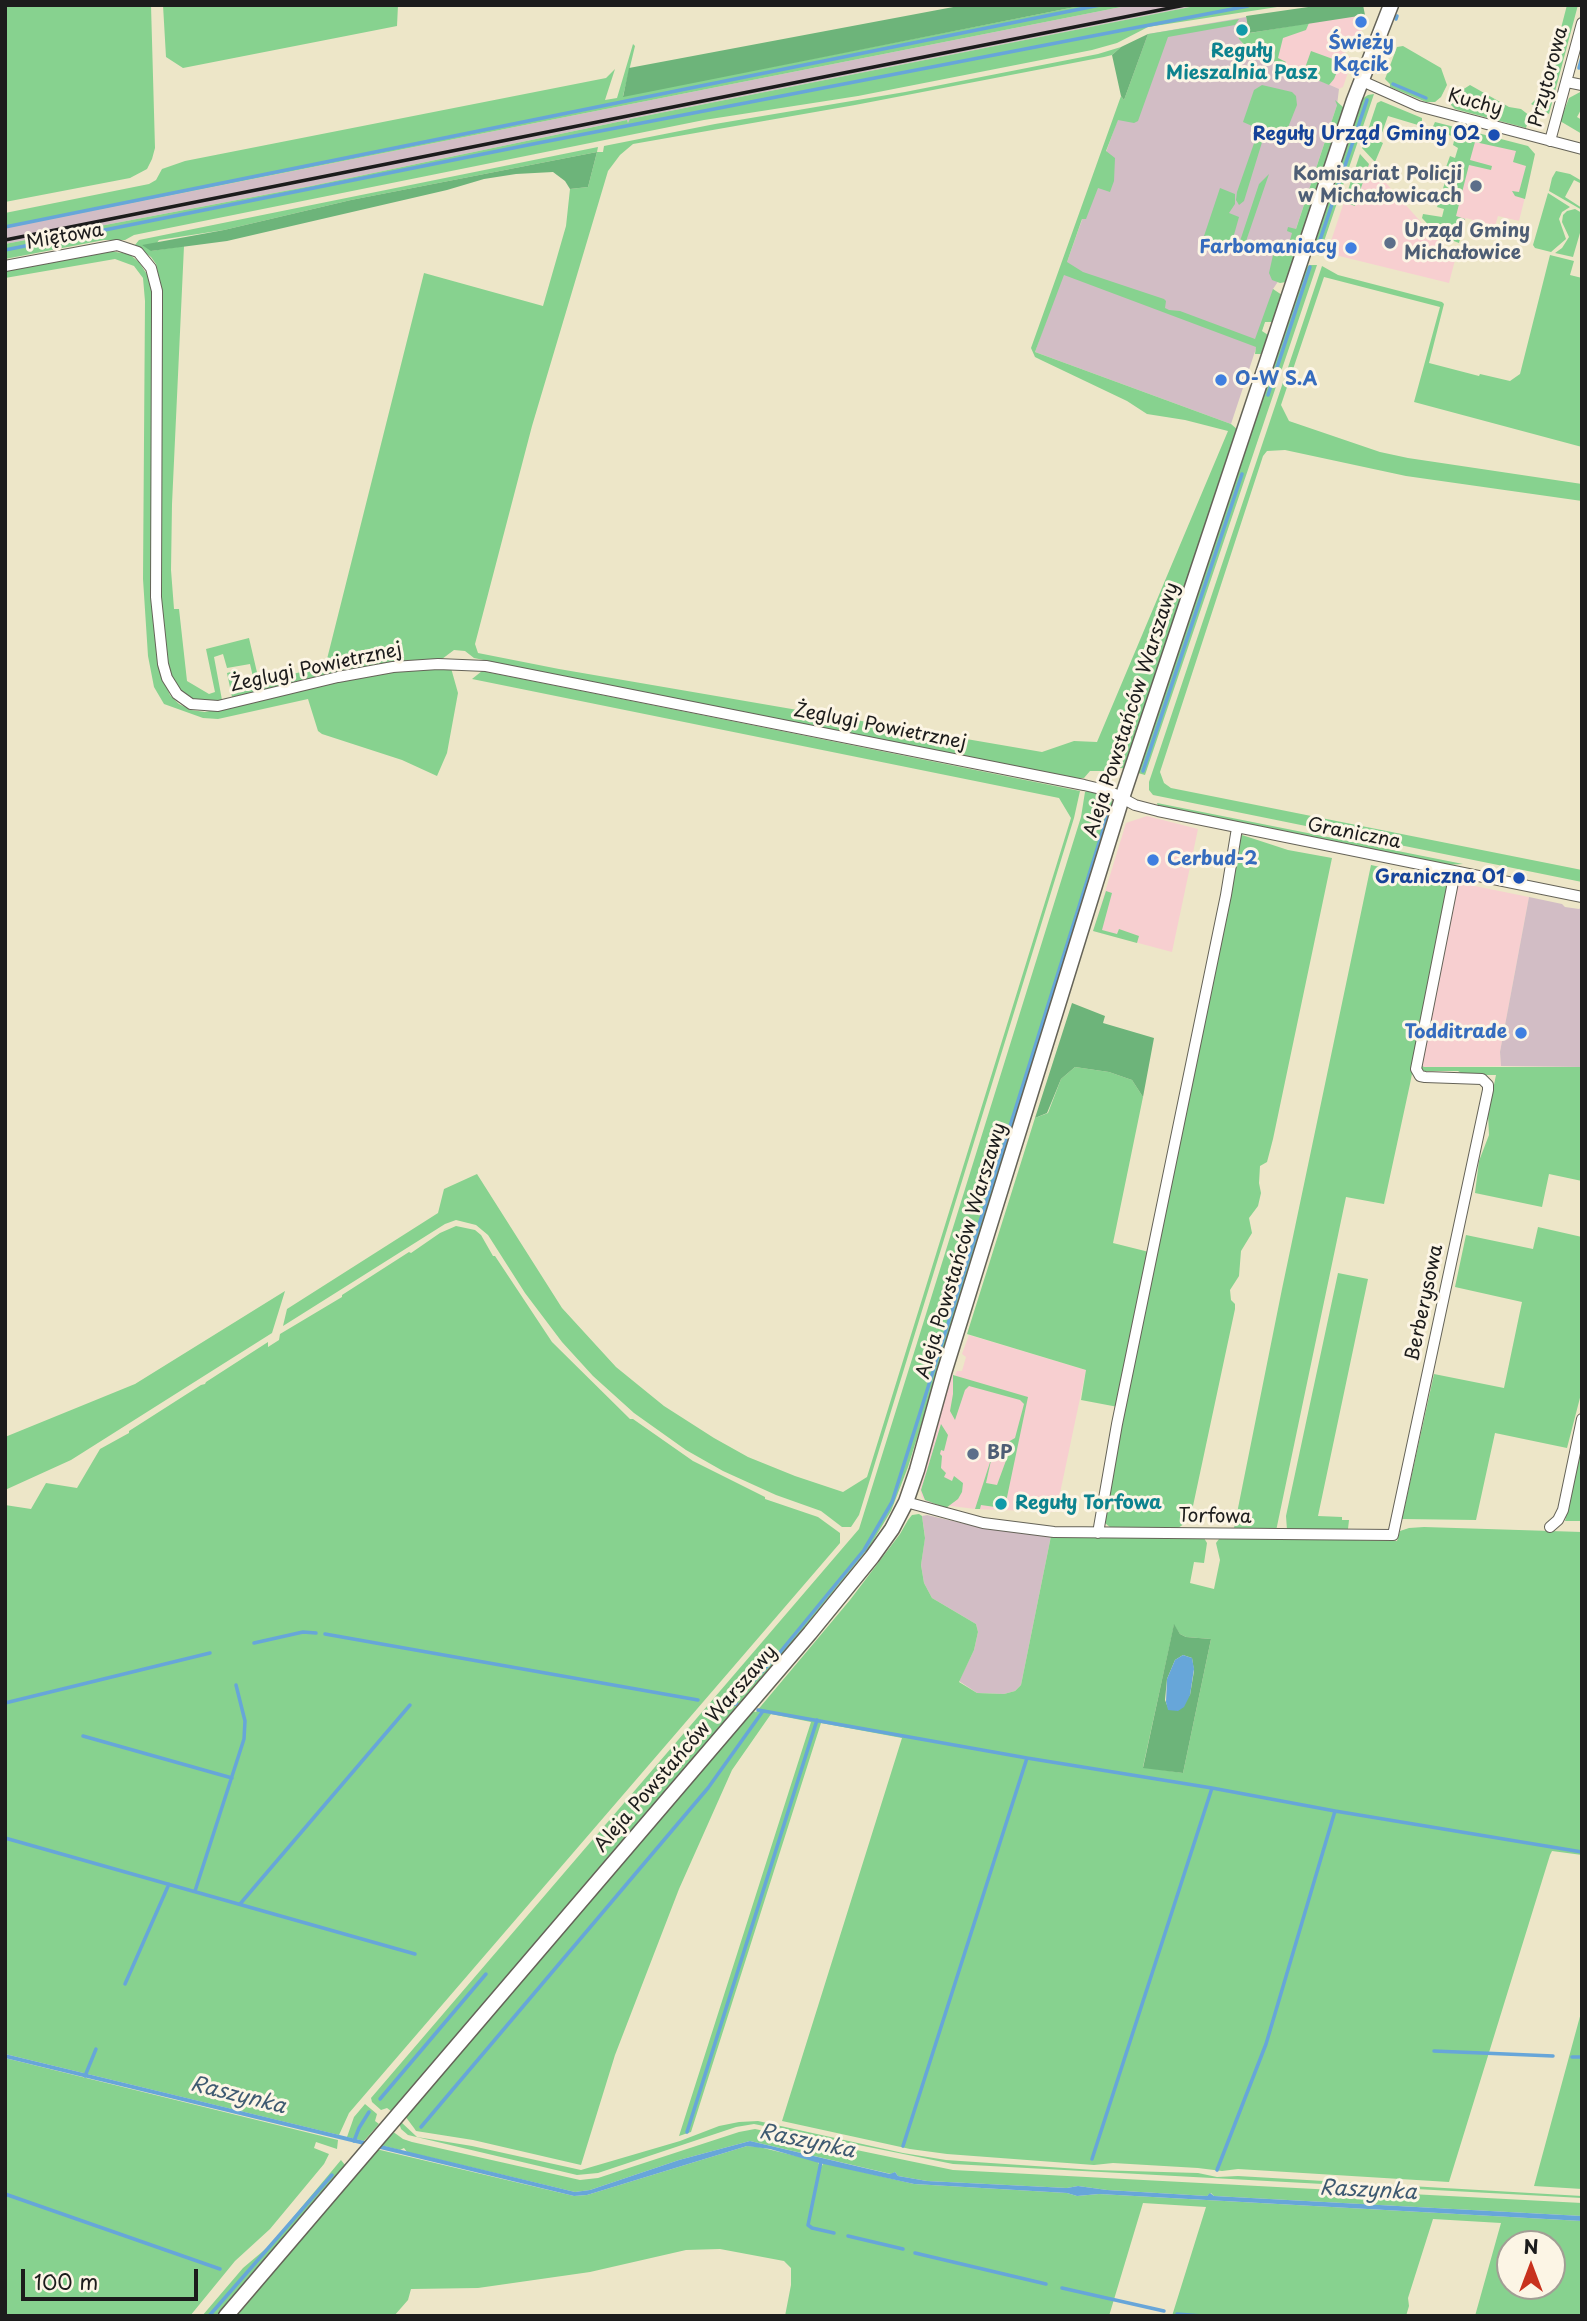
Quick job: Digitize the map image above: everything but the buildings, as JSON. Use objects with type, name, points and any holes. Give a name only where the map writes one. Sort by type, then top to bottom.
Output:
[{"type":"street","name":"Aleja Powstańców Warszawy","points":[[226,2316],[848,1588],[886,1538],[906,1502],[1122,798],[1362,81],[1391,5]]},
{"type":"street","name":"Przytorowa","points":[[1550,141],[1582,23]]},
{"type":"street","name":"Kuchy","points":[[1362,81],[1418,106],[1582,149]]},
{"type":"street","points":[[1567,82],[1582,85]]},
{"type":"street","name":"Miętowa","points":[[5,266],[107,246],[131,248]]},
{"type":"street","name":"Żeglugi Powietrznej","points":[[131,248],[141,254],[150,265],[157,291],[156,597],[163,664],[172,688],[183,701],[201,706],[218,706],[373,670],[411,665],[486,666],[1105,790],[1122,798]]},
{"type":"street","name":"Graniczna","points":[[1122,798],[1135,805],[1158,811],[1582,897]]},
{"type":"street","points":[[1098,1533],[1117,1424],[1226,895],[1237,828]]},
{"type":"street","name":"Berberysowa","points":[[1396,1528],[1488,1085],[1482,1079],[1420,1076],[1416,1068],[1455,872]]},
{"type":"street","points":[[1550,1527],[1558,1520],[1563,1510],[1582,1419]]},
{"type":"street","name":"Torfowa","points":[[906,1502],[983,1523],[1054,1532],[1391,1536],[1396,1528]]},
{"type":"shaded area","points":[[1131,5],[1200,5],[630,119],[631,123],[627,120],[311,186],[5,244],[5,228]]},
{"type":"shaded area","points":[[1365,15],[1361,18],[1364,23],[1356,46],[1353,50],[1347,48],[1345,55],[1353,58],[1343,87],[1339,89],[1259,54],[1238,35]]},
{"type":"shaded area","points":[[1246,17],[1249,33],[1238,35],[1248,49],[1339,89],[1337,105],[1279,280],[1273,289],[1275,291],[1231,424],[1035,352],[1148,34]]},
{"type":"shaded area","points":[[1470,131],[1520,145],[1531,173],[1519,221],[1498,216],[1495,226],[1466,218],[1463,227],[1446,222]]},
{"type":"shaded area","points":[[1360,154],[1455,260],[1449,283],[1327,253]]},
{"type":"shaded area","name":"Cerbud-2","points":[[1147,816],[1198,829],[1172,952],[1093,931],[1126,823]]},
{"type":"shaded area","points":[[1460,883],[1529,897],[1500,1052],[1501,1066],[1423,1067],[1421,1065]]},
{"type":"shaded area","points":[[1529,897],[1565,907],[1582,907],[1582,1067],[1501,1066],[1500,1052]]},
{"type":"shaded area","points":[[969,1335],[1086,1370],[1056,1512],[975,1509],[928,1503],[922,1497],[920,1489],[951,1374],[955,1376],[957,1371],[962,1371],[966,1357],[962,1354]]},
{"type":"shaded area","points":[[922,1516],[987,1529],[1051,1536],[1021,1685],[1015,1691],[1004,1694],[977,1693],[959,1681],[974,1650],[978,1632],[976,1624],[932,1598],[924,1583],[921,1565],[925,1537]]},
{"type":"green space","points":[[5,5],[151,5],[155,148],[147,169],[130,178],[5,202]]},
{"type":"green space","points":[[163,5],[398,5],[397,26],[183,68],[166,57]]},
{"type":"green space","points":[[964,5],[1085,5],[623,97],[629,68]]},
{"type":"green space","points":[[1085,5],[1131,5],[5,228],[5,213],[149,184],[156,180],[162,169],[185,161],[606,78],[615,69],[605,100],[617,98],[633,44],[635,46],[623,96]]},
{"type":"green space","points":[[1200,5],[1290,5],[1148,27],[1117,43],[1092,50],[858,96],[704,120],[134,235],[125,240],[104,240],[5,259],[5,244],[311,186],[627,120],[628,123],[630,119]]},
{"type":"green space","points":[[1322,5],[1363,5],[1365,15],[1249,33],[1246,16]]},
{"type":"green space","points":[[1567,5],[1578,5],[1549,114],[1531,104],[1545,90]]},
{"type":"green space","points":[[1239,19],[1235,25],[1168,37],[1138,121],[1134,123],[1118,120],[1106,151],[1115,158],[1114,181],[1110,192],[1098,188],[1086,219],[1082,219],[1067,262],[1083,272],[1164,299],[1165,308],[1169,310],[1180,311],[1255,339],[1273,289],[1282,295],[1273,322],[1265,322],[1262,331],[1268,335],[1261,354],[1255,354],[1256,347],[1064,275],[1035,352],[1231,424],[1238,430],[1125,769],[1118,767],[1107,771],[1090,771],[1084,778],[1077,778],[581,680],[474,658],[465,651],[454,650],[442,659],[339,672],[232,697],[227,673],[238,670],[240,680],[253,677],[250,664],[227,668],[223,654],[214,657],[222,700],[192,700],[180,690],[172,678],[168,664],[161,606],[159,557],[162,291],[156,264],[135,245],[139,240],[598,147],[597,152],[603,152],[604,146],[905,92],[1098,54],[1121,47],[1112,55],[1104,57],[633,144],[620,155],[608,171],[532,426],[475,644],[478,653],[559,669],[1042,752],[1074,741],[1097,742],[1228,431],[1147,414],[1127,401],[1035,357],[1031,348],[1121,96],[1124,100],[1148,34]],"holes":[[[597,152],[588,187],[570,189],[566,226],[543,306],[424,273],[325,667],[259,681],[249,638],[206,649],[215,692],[209,694],[187,681],[179,609],[174,609],[171,570],[184,246],[151,251],[159,240],[224,230],[351,200]]]},
{"type":"green space","points":[[1309,23],[1306,30],[1283,38],[1278,58],[1286,62],[1284,66],[1248,49],[1238,35]]},
{"type":"green space","points":[[1148,34],[1124,100],[1112,55],[1121,47]]},
{"type":"green space","points":[[1403,46],[1441,68],[1447,85],[1435,102],[1426,102],[1390,87],[1385,79],[1397,47]]},
{"type":"green space","points":[[1311,51],[1341,62],[1329,85],[1296,71],[1298,68],[1305,68]]},
{"type":"green space","points":[[1262,85],[1292,92],[1296,96],[1297,105],[1281,145],[1263,139],[1244,201],[1239,205],[1236,200],[1237,192],[1259,129],[1243,122],[1254,90]]},
{"type":"green space","points":[[1470,85],[1509,107],[1521,109],[1530,116],[1526,128],[1455,109],[1451,105],[1451,99],[1455,90],[1459,92]]},
{"type":"green space","points":[[1582,91],[1582,108],[1577,117],[1582,120],[1582,134],[1560,121],[1569,98]]},
{"type":"green space","points":[[1374,94],[1319,256],[1312,249],[1362,99]]},
{"type":"green space","points":[[1335,100],[1343,109],[1286,282],[1280,283],[1272,280],[1269,273],[1273,255],[1279,256],[1282,245],[1288,247],[1292,233],[1287,231],[1288,227],[1296,229],[1337,105]]},
{"type":"green space","points":[[1381,101],[1422,118],[1422,122],[1419,131],[1418,125],[1388,116],[1379,141],[1383,143],[1375,162],[1362,148],[1377,103]]},
{"type":"green space","points":[[1435,122],[1528,146],[1535,154],[1525,199],[1515,196],[1512,191],[1519,192],[1526,166],[1513,162],[1516,151],[1475,142],[1470,160],[1492,166],[1491,170],[1469,165],[1456,216],[1465,219],[1459,243],[1438,235],[1422,218],[1423,214],[1442,217],[1444,209],[1437,207],[1448,173],[1445,170],[1450,156],[1455,158],[1458,148],[1453,145],[1455,137],[1433,130],[1429,135]]},
{"type":"green space","points":[[597,152],[588,187],[570,189],[565,181],[553,172],[516,174],[484,179],[227,241],[151,251],[142,245],[224,230],[351,200]]},
{"type":"green space","points":[[1360,154],[1369,164],[1355,206],[1344,202]]},
{"type":"green space","points":[[1556,171],[1570,174],[1582,181],[1582,184],[1574,180],[1565,197],[1582,210],[1549,191]]},
{"type":"green space","points":[[1269,174],[1239,255],[1238,247],[1259,184]]},
{"type":"green space","points":[[1220,188],[1235,194],[1235,204],[1229,213],[1239,217],[1230,249],[1222,252],[1210,248],[1203,239]]},
{"type":"green space","points":[[1548,193],[1570,207],[1562,212],[1559,219],[1566,239],[1551,252],[1533,245]]},
{"type":"green space","points":[[1575,209],[1582,213],[1582,226],[1573,257],[1555,253],[1569,237],[1562,222],[1563,215]]},
{"type":"green space","points":[[109,251],[129,254],[139,262],[148,276],[151,288],[151,587],[161,673],[170,695],[191,710],[205,712],[372,675],[414,669],[451,668],[458,693],[447,753],[437,776],[402,760],[322,734],[318,731],[308,699],[218,719],[203,718],[164,704],[154,687],[148,656],[143,579],[143,278],[134,266],[115,259],[5,278],[5,271]]},
{"type":"green space","points":[[1550,255],[1574,261],[1570,275],[1582,278],[1582,447],[1414,402],[1440,307],[1324,277],[1281,405],[1289,421],[1380,452],[1582,484],[1582,501],[1406,476],[1285,450],[1267,451],[1263,456],[1160,772],[1164,783],[1171,788],[1582,870],[1582,882],[1153,795],[1149,790],[1149,782],[1322,266],[1338,275],[1442,302],[1444,304],[1429,363],[1510,381],[1520,374]]},
{"type":"green space","points":[[1309,265],[1317,265],[1145,775],[1138,773],[1306,268]]},
{"type":"green space","points":[[482,671],[1080,791],[1074,818],[859,1515],[851,1527],[842,1527],[821,1511],[776,1495],[723,1471],[686,1450],[634,1413],[593,1376],[562,1342],[525,1293],[488,1235],[476,1225],[456,1220],[445,1224],[283,1326],[287,1309],[438,1213],[444,1189],[477,1174],[562,1308],[616,1367],[664,1406],[748,1457],[795,1476],[843,1492],[867,1477],[1071,818],[1059,798],[472,679]]},
{"type":"green space","points":[[1087,791],[1106,795],[1113,806],[908,1467],[891,1511],[870,1546],[767,1673],[391,2111],[387,2108],[381,2110],[371,2098],[859,1529]]},
{"type":"green space","points":[[1157,803],[1463,864],[1445,865],[1158,806]]},
{"type":"green space","points":[[1242,835],[1288,850],[1332,858],[1273,1139],[1267,1162],[1260,1166],[1261,1193],[1258,1206],[1249,1218],[1252,1233],[1241,1251],[1239,1276],[1230,1290],[1235,1309],[1190,1520],[1178,1528],[1170,1529],[1111,1528],[1105,1523],[1103,1516],[1239,837]]},
{"type":"green space","points":[[1371,865],[1449,882],[1410,1084],[1384,1204],[1346,1197],[1276,1531],[1234,1528],[1282,1289]]},
{"type":"green space","points":[[1106,891],[1112,893],[1102,930],[1117,934],[1119,929],[1139,936],[1137,943],[1093,931]]},
{"type":"green space","points":[[1072,1003],[1105,1016],[1103,1023],[1154,1038],[1143,1097],[1132,1080],[1109,1072],[1075,1067],[1061,1079],[1047,1113],[1035,1118]]},
{"type":"green space","points":[[1421,1065],[1582,1067],[1582,1181],[1549,1174],[1542,1207],[1475,1193],[1479,1161],[1489,1135],[1488,1114],[1496,1075],[1424,1071]]},
{"type":"green space","points":[[1075,1067],[1109,1072],[1132,1080],[1143,1097],[1113,1243],[1149,1252],[1118,1407],[1081,1400],[1086,1370],[967,1334],[1035,1118],[1048,1113],[1061,1079]]},
{"type":"green space","points":[[456,1226],[475,1230],[481,1235],[552,1342],[630,1419],[693,1461],[765,1499],[818,1517],[840,1533],[840,1543],[349,2113],[339,2135],[5,2054],[5,1505],[31,1509],[46,1483],[77,1488],[100,1449],[268,1342],[268,1347],[279,1340],[280,1334],[409,1252]]},
{"type":"green space","points":[[1538,1227],[1582,1237],[1582,1390],[1567,1448],[1495,1433],[1476,1520],[1402,1519],[1434,1374],[1504,1388],[1522,1302],[1455,1287],[1466,1235],[1533,1249]]},
{"type":"green space","points":[[1338,1273],[1368,1279],[1318,1516],[1349,1520],[1348,1529],[1287,1530],[1286,1516]]},
{"type":"green space","points":[[285,1291],[272,1333],[71,1460],[5,1490],[5,1437],[135,1384]]},
{"type":"green space","points":[[953,1375],[1028,1397],[1006,1502],[998,1502],[998,1507],[1005,1507],[1005,1511],[981,1505],[980,1509],[975,1509],[992,1456],[986,1483],[997,1485],[1008,1455],[994,1450],[1015,1438],[1024,1404],[1020,1400],[969,1386],[965,1390],[955,1420],[950,1411]]},
{"type":"green space","points":[[941,1424],[948,1435],[944,1451],[941,1450],[940,1454],[941,1468],[946,1473],[944,1477],[952,1481],[954,1476],[963,1483],[958,1499],[946,1508],[925,1500],[921,1490]]},
{"type":"green space","points":[[1582,1442],[1582,1521],[1565,1521],[1568,1509]]},
{"type":"green space","points":[[912,1515],[922,1516],[925,1538],[921,1565],[924,1583],[932,1598],[976,1624],[978,1632],[974,1650],[959,1682],[977,1693],[1004,1694],[1015,1691],[1021,1685],[1051,1536],[1204,1538],[1207,1543],[1204,1563],[1194,1562],[1190,1583],[1214,1589],[1220,1560],[1216,1543],[1224,1537],[1397,1541],[1400,1531],[1424,1527],[1582,1532],[1582,1855],[1552,1851],[1550,1855],[1449,2182],[1113,2163],[1094,2165],[947,2154],[910,2149],[782,2121],[902,1738],[821,1723],[691,2132],[679,2136],[811,1722],[771,1714],[732,1770],[679,1889],[615,2055],[581,2165],[473,2140],[416,2131],[405,2116],[752,1711],[756,1712],[850,1600]],"holes":[[[1174,1625],[1180,1634],[1211,1639],[1183,1773],[1143,1767]]]},
{"type":"green space","points":[[1174,1624],[1180,1634],[1186,1637],[1211,1639],[1183,1773],[1143,1768]],"holes":[[[1183,1655],[1192,1658],[1194,1671],[1190,1695],[1169,1710],[1165,1700],[1167,1679],[1175,1660]]]},
{"type":"green space","points":[[1582,2009],[1582,2189],[1534,2186]]},
{"type":"green space","points":[[5,2058],[338,2140],[337,2149],[316,2142],[314,2148],[329,2154],[324,2164],[270,2229],[235,2261],[190,2316],[5,2316]]},
{"type":"green space","points":[[365,2104],[377,2114],[375,2121],[379,2124],[364,2141],[347,2137],[354,2117]]},
{"type":"green space","points":[[400,2121],[417,2137],[581,2170],[680,2141],[719,2126],[758,2121],[946,2160],[1582,2198],[953,2164],[754,2124],[736,2127],[598,2173],[577,2175],[408,2135],[401,2129]]},
{"type":"green space","points":[[755,2129],[953,2170],[1582,2203],[1582,2216],[1214,2196],[1211,2193],[1207,2196],[1078,2186],[1067,2188],[927,2181],[750,2141],[679,2160],[590,2190],[575,2192],[407,2152],[404,2148],[400,2150],[380,2145],[392,2131],[412,2142],[580,2180],[598,2178]]},
{"type":"green space","points":[[747,2146],[817,2161],[821,2167],[824,2163],[914,2184],[1067,2193],[1077,2196],[1099,2194],[1582,2221],[1582,2316],[1475,2316],[1496,2241],[1496,2300],[1566,2300],[1566,2230],[1499,2230],[1501,2223],[1433,2219],[1408,2298],[1406,2316],[1172,2316],[1206,2207],[1143,2203],[1109,2316],[785,2316],[791,2285],[791,2268],[784,2261],[720,2249],[686,2250],[590,2272],[478,2288],[411,2289],[408,2300],[394,2316],[237,2316],[376,2149],[574,2196],[587,2195]]},
{"type":"green space","points":[[341,2160],[345,2165],[217,2316],[202,2316],[243,2268],[269,2246]]},
{"type":"water","points":[[1183,1655],[1192,1658],[1194,1669],[1190,1695],[1184,1707],[1178,1711],[1168,1710],[1167,1679],[1175,1660]]},
{"type":"water","points":[[5,2054],[575,2192],[590,2190],[679,2160],[750,2141],[927,2181],[1067,2188],[1078,2186],[1207,2196],[1210,2193],[1214,2196],[1582,2216],[1582,2221],[1099,2194],[1077,2196],[1067,2193],[914,2184],[770,2149],[747,2146],[587,2195],[574,2196],[5,2058]]},
{"type":"waterway","points":[[5,227],[1100,5]]},
{"type":"waterway","points":[[5,250],[538,143],[1248,6]]},
{"type":"waterway","points":[[1377,72],[1386,48]]},
{"type":"waterway","points":[[1579,68],[1582,57]]},
{"type":"waterway","points":[[1393,84],[1426,98]]},
{"type":"waterway","points":[[1316,252],[1367,100]]},
{"type":"waterway","points":[[1268,395],[1310,267]]},
{"type":"waterway","points":[[1143,771],[1242,474]]},
{"type":"waterway","points":[[745,1690],[781,1651],[864,1550],[892,1502],[1109,811]]},
{"type":"waterway","points":[[254,1643],[303,1632],[316,1633]]},
{"type":"waterway","points":[[325,1634],[698,1700]]},
{"type":"waterway","points":[[5,1703],[210,1653]]},
{"type":"waterway","points":[[195,1891],[244,1739],[245,1721],[236,1685]]},
{"type":"waterway","points":[[719,1704],[737,1704]]},
{"type":"waterway","points":[[240,1904],[410,1705]]},
{"type":"waterway","points":[[758,1710],[1582,1852]]},
{"type":"waterway","points":[[421,2127],[708,1788],[763,1711]]},
{"type":"waterway","points":[[687,2132],[817,1720]]},
{"type":"waterway","points":[[83,1736],[232,1778]]},
{"type":"waterway","points":[[903,2146],[1027,1758]]},
{"type":"waterway","points":[[1092,2159],[1212,1788]]},
{"type":"waterway","points":[[1217,2170],[1266,2044],[1335,1811]]},
{"type":"waterway","points":[[5,1838],[415,1954]]},
{"type":"waterway","points":[[125,1984],[169,1884]]},
{"type":"waterway","points":[[380,2099],[486,1974]]},
{"type":"waterway","points":[[85,2076],[96,2049]]},
{"type":"waterway","points":[[1434,2051],[1553,2056]]},
{"type":"waterway","points":[[1572,2057],[1582,2057]]},
{"type":"waterway","points":[[354,2141],[369,2112]]},
{"type":"waterway","name":"Raszynka","points":[[821,2162],[808,2225],[834,2233]]},
{"type":"waterway","points":[[209,2316],[332,2175]]},
{"type":"waterway","points":[[5,2194],[220,2269]]},
{"type":"waterway","points":[[848,2236],[903,2249]]},
{"type":"waterway","points":[[915,2253],[1046,2284]]},
{"type":"waterway","points":[[1062,2288],[1164,2311]]},
{"type":"waterway","points":[[1177,2314],[1202,2316]]},
{"type":"railway","points":[[5,240],[1185,5]]},
{"type":"place","name":"Świeży Kącik","points":[[1361,22]]},
{"type":"place","name":"Reguły Mieszalnia Pasz","points":[[1242,30]]},
{"type":"place","name":"Reguły Urząd Gminy 02","points":[[1494,135]]},
{"type":"place","name":"Komisariat Policji w Michałowicach","points":[[1476,186]]},
{"type":"place","name":"Urząd Gminy Michałowice","points":[[1390,243]]},
{"type":"place","name":"Farbomaniacy","points":[[1351,248]]},
{"type":"place","name":"O-W S.A","points":[[1221,380]]},
{"type":"place","name":"Cerbud-2","points":[[1153,860]]},
{"type":"place","name":"Graniczna 01","points":[[1519,878]]},
{"type":"place","name":"Todditrade","points":[[1521,1033]]},
{"type":"place","name":"BP","points":[[973,1454]]},
{"type":"place","name":"Reguły Torfowa","points":[[1001,1504]]}]
